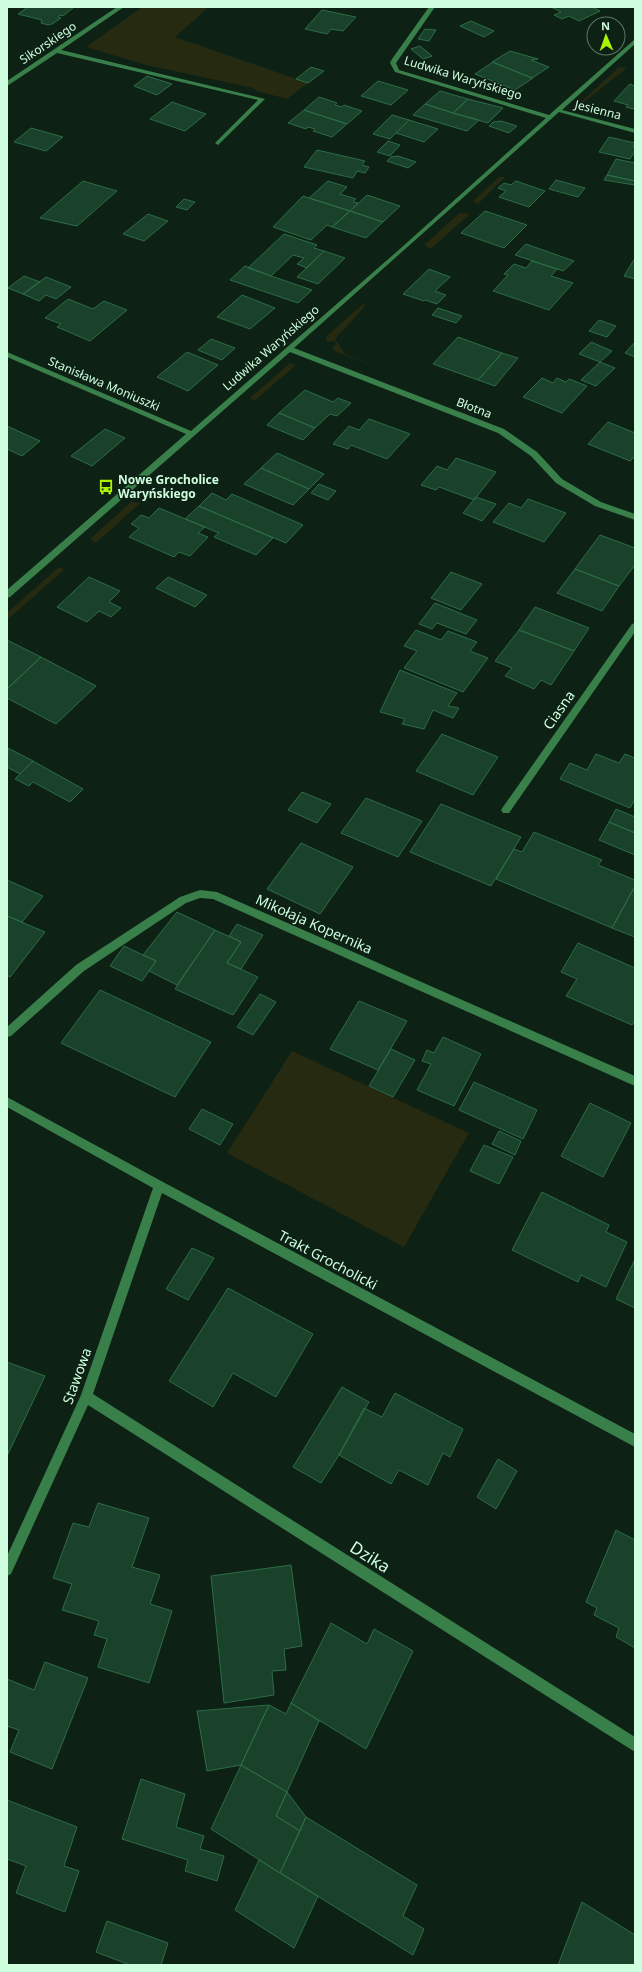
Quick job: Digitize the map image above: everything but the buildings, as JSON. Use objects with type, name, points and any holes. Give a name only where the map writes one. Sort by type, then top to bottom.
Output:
[{"type":"street","name":"Sikorskiego","points":[[7,84],[121,7]]},
{"type":"street","name":"Ludwika Waryńskiego","points":[[432,7],[395,59],[393,63],[397,71],[550,117]]},
{"type":"street","name":"Ludwika Waryńskiego","points":[[7,595],[403,249],[635,41]]},
{"type":"street","points":[[57,51],[262,99],[218,143]]},
{"type":"street","name":"Jesienna","points":[[557,110],[635,131]]},
{"type":"street","name":"Błotna","points":[[289,349],[501,431],[534,454],[559,481],[598,504],[635,517]]},
{"type":"street","name":"Stanisława Moniuszki","points":[[7,354],[192,434]]},
{"type":"street","name":"Ciasna","points":[[506,810],[635,626]]},
{"type":"street","name":"Mikołaja Kopernika","points":[[7,1033],[80,968],[183,900],[200,894],[214,895],[635,1081]]},
{"type":"street","name":"Trakt Grocholicki","points":[[7,1102],[159,1186],[635,1441]]},
{"type":"street","name":"Stawowa","points":[[7,1570],[86,1397],[159,1186]]},
{"type":"street","name":"Dzika","points":[[86,1397],[635,1745]]},
{"type":"green space","points":[[142,7],[209,7],[175,37],[308,83],[287,99],[257,91],[253,88],[146,65],[86,47]]},
{"type":"green space","points":[[619,67],[627,68],[583,103],[581,102]]},
{"type":"green space","points":[[499,177],[505,177],[478,204],[473,201]]},
{"type":"green space","points":[[460,213],[470,214],[430,249],[424,245]]},
{"type":"green space","points":[[363,304],[366,305],[335,339],[345,354],[408,379],[335,351],[332,347],[337,345],[334,341],[328,342],[326,339],[328,335]]},
{"type":"green space","points":[[290,363],[296,365],[254,401],[250,398]]},
{"type":"green space","points":[[131,502],[140,503],[96,543],[90,539]]},
{"type":"green space","points":[[59,567],[64,570],[7,620],[7,613]]},
{"type":"green space","points":[[292,1051],[469,1133],[404,1247],[227,1153]]},
{"type":"place","name":"Nowe Grocholice Waryńskiego","points":[[106,487]]}]
